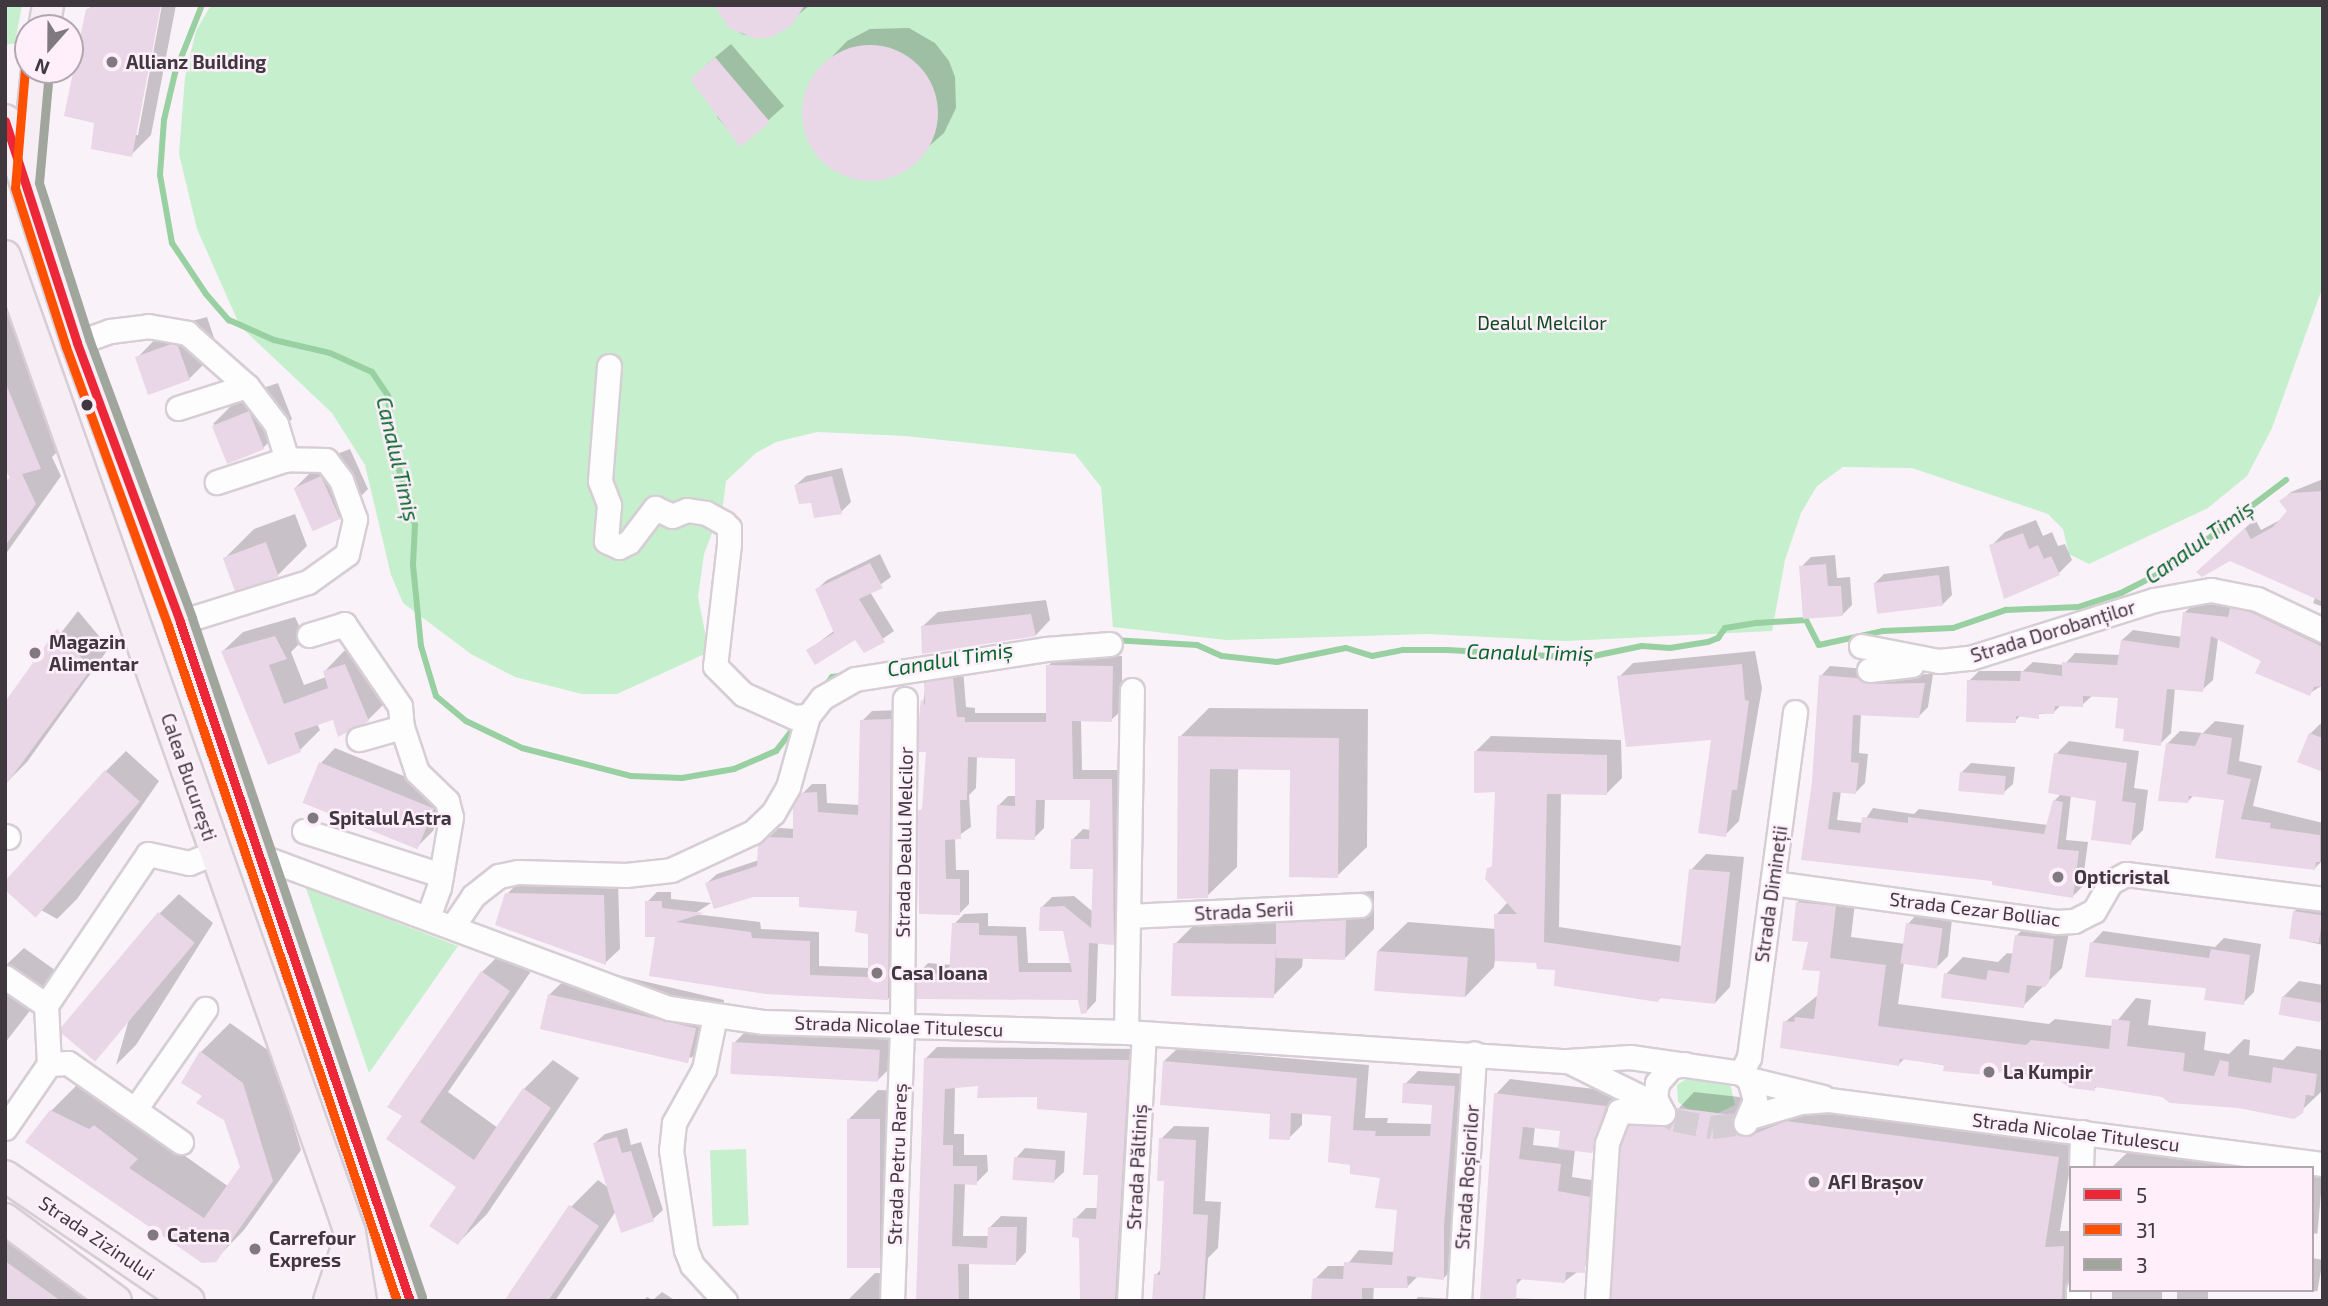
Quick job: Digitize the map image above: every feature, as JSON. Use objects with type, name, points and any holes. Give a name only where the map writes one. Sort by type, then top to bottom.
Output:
[{"type":"main road","points":[[27,184],[36,84]]},
{"type":"main road","name":"Calea București","points":[[5,120],[77,343],[180,622],[410,1301]]},
{"type":"main road","name":"Calea București","points":[[5,257],[350,1233],[361,1301]]},
{"type":"main road","name":"Strada Zizinului","points":[[5,1176],[189,1301]]},
{"type":"main road","name":"Strada Zizinului","points":[[5,1219],[116,1301]]},
{"type":"main road","points":[[329,1301],[340,1278],[350,1233]]},
{"type":"street","points":[[77,343],[110,331],[148,326],[187,333],[247,386],[275,424],[287,459]]},
{"type":"street","points":[[608,366],[600,481],[609,505],[607,541],[619,547],[629,542],[655,508],[672,516],[687,510],[706,513],[724,523],[729,528],[729,544],[715,666],[743,694],[793,717],[808,716]]},
{"type":"street","points":[[178,408],[247,386]]},
{"type":"street","points":[[180,622],[308,582],[347,554],[355,519],[341,480],[326,460],[287,459],[218,482]]},
{"type":"street","name":"Strada Dorobanților","points":[[1861,646],[1939,662],[1970,658],[2154,600],[2211,590],[2257,599],[2323,630]]},
{"type":"street","points":[[309,635],[344,624],[400,706],[402,727],[417,772],[447,801],[451,817],[441,875],[428,917]]},
{"type":"street","points":[[453,926],[473,896],[499,876],[518,872],[626,875],[671,870],[753,832],[773,813],[788,787],[808,716],[822,698],[855,679],[1046,649],[1110,644]]},
{"type":"street","points":[[1869,670],[1939,662]]},
{"type":"street","points":[[1132,690],[1129,916],[1135,1033]]},
{"type":"street","name":"Strada Dealul Melcilor","points":[[902,1026],[905,699]]},
{"type":"street","name":"Strada Dimineții","points":[[1745,1076],[1795,712]]},
{"type":"street","points":[[359,739],[402,727]]},
{"type":"street","points":[[304,831],[441,875]]},
{"type":"street","points":[[5,1128],[49,1064],[46,1005],[148,854],[189,863],[216,852]]},
{"type":"street","name":"Strada Nicolae Titulescu","points":[[257,855],[453,926],[624,995],[715,1016],[902,1026],[1135,1033],[1568,1061],[1605,1055],[1685,1063],[1745,1076],[1829,1100],[2323,1164]]},
{"type":"street","name":"Strada Cezar Bolliac","points":[[1773,883],[2056,922],[2074,921],[2094,911],[2112,882],[2126,874],[2323,900]]},
{"type":"street","name":"Strada Serii","points":[[1129,916],[1360,905]]},
{"type":"street","points":[[5,977],[46,1005]]},
{"type":"street","points":[[136,1108],[205,1009]]},
{"type":"street","points":[[715,1016],[704,1069],[674,1123],[671,1150],[686,1250],[692,1265],[725,1301]]},
{"type":"street","name":"Strada Petru Rareș","points":[[892,1301],[902,1026]]},
{"type":"street","name":"Strada Păltiniș","points":[[1129,1301],[1135,1033]]},
{"type":"street","name":"Strada Roșiorilor","points":[[1459,1301],[1474,1053]]},
{"type":"street","name":"Strada Nicolae Titulescu","points":[[1568,1061],[1660,1109]]},
{"type":"street","points":[[49,1064],[68,1063],[181,1142]]},
{"type":"street","points":[[1597,1301],[1607,1143],[1619,1111],[1660,1109],[1657,1083],[1671,1067],[1685,1063]]},
{"type":"street","name":"Strada Nicolae Titulescu","points":[[1745,1076],[1755,1100],[1748,1120],[1801,1102],[1829,1100]]},
{"type":"street","points":[[2081,1166],[2082,1132]]},
{"type":"green space","points":[[5,5],[22,5],[20,14],[14,14],[14,43],[5,45]]},
{"type":"green space","name":"Dealul Melcilor","points":[[211,5],[2323,5],[2323,286],[2272,428],[2247,476],[2208,508],[2089,564],[2069,554],[2063,529],[2048,514],[1912,468],[1843,467],[1817,486],[1801,513],[1785,560],[1772,631],[1566,641],[1427,634],[1226,640],[1113,627],[1101,487],[1075,454],[905,436],[817,432],[776,442],[756,453],[726,481],[723,505],[704,554],[698,597],[709,652],[617,694],[582,694],[515,677],[471,654],[403,603],[391,575],[365,465],[332,413],[240,326],[197,229],[179,154],[185,77],[196,31]]},
{"type":"green space","points":[[306,888],[458,946],[369,1073]]},
{"type":"green space","points":[[1692,1075],[1730,1083],[1735,1105],[1718,1113],[1688,1109],[1678,1102],[1677,1085]]},
{"type":"green space","points":[[746,1149],[749,1225],[713,1226],[710,1150]]},
{"type":"building","name":"Allianz Building","points":[[100,5],[161,5],[132,157],[91,149],[94,123],[64,116],[71,84],[84,84],[86,9]]},
{"type":"building","points":[[714,5],[805,5],[791,26],[772,37],[756,39],[729,28]]},
{"type":"building","points":[[870,45],[896,51],[918,65],[932,87],[938,113],[932,139],[918,161],[896,175],[870,181],[844,175],[822,161],[808,139],[802,113],[808,87],[822,65],[844,51]]},
{"type":"building","points":[[715,57],[770,122],[740,147],[690,79]]},
{"type":"building","points":[[171,344],[178,346],[190,380],[148,395],[135,357]]},
{"type":"building","points":[[6,384],[41,469],[22,474],[36,504],[5,546],[5,481],[10,478],[5,469]]},
{"type":"building","points":[[249,411],[264,449],[227,464],[212,426]]},
{"type":"building","points":[[321,476],[340,519],[313,531],[294,488]]},
{"type":"building","points":[[832,476],[842,514],[814,518],[811,503],[799,504],[794,485]]},
{"type":"building","points":[[2323,491],[2323,602],[2230,561],[2202,577],[2196,572],[2245,528],[2251,539],[2273,527],[2287,511],[2279,501],[2291,493]]},
{"type":"building","points":[[2023,533],[2029,549],[2038,545],[2044,559],[2051,556],[2060,575],[2004,599],[1989,545]]},
{"type":"building","points":[[266,542],[279,577],[235,593],[223,558]]},
{"type":"building","points":[[870,563],[883,588],[859,599],[885,642],[864,653],[855,640],[815,665],[806,650],[834,633],[815,589]]},
{"type":"building","points":[[1826,564],[1828,586],[1841,586],[1843,616],[1803,619],[1799,566]]},
{"type":"building","points":[[1939,575],[1943,606],[1877,614],[1873,583]]},
{"type":"building","points":[[2230,608],[2250,612],[2323,647],[2323,686],[2314,687],[2310,696],[2255,673],[2261,661],[2211,636],[2203,692],[2167,689],[2161,746],[2123,741],[2124,729],[2115,728],[2118,698],[2083,696],[2083,707],[2055,706],[2054,714],[2039,713],[2039,719],[2016,716],[2016,723],[1966,722],[1967,680],[2020,681],[2021,671],[2062,676],[2062,662],[2117,665],[2121,640],[2179,648],[2183,612],[2228,617]]},
{"type":"building","points":[[1031,614],[1036,636],[922,654],[921,626]]},
{"type":"building","points":[[57,629],[91,669],[5,786],[5,702]]},
{"type":"building","points":[[275,636],[287,659],[269,665],[284,704],[328,688],[323,671],[345,664],[369,721],[338,737],[333,720],[294,733],[301,752],[268,765],[221,651]]},
{"type":"building","points":[[1742,664],[1745,700],[1749,701],[1737,790],[1732,790],[1726,837],[1698,833],[1711,740],[1626,747],[1617,676]]},
{"type":"building","points":[[1046,665],[1113,666],[1112,722],[1072,721],[1073,779],[1112,779],[1114,945],[1089,943],[1087,1013],[1081,1014],[1078,1000],[916,999],[916,973],[949,975],[952,923],[979,923],[979,935],[1017,936],[1019,972],[1072,972],[1063,931],[1039,931],[1040,907],[1064,906],[1091,928],[1093,869],[1070,869],[1071,839],[1089,839],[1090,800],[1036,800],[1035,840],[996,839],[997,805],[1015,806],[1015,759],[968,757],[967,800],[960,800],[961,839],[945,840],[946,879],[960,879],[960,915],[919,914],[918,810],[922,810],[926,752],[919,752],[919,718],[921,699],[925,705],[924,682],[953,678],[957,717],[965,717],[965,722],[1046,722]]},
{"type":"building","points":[[1819,675],[1856,678],[1870,684],[1925,683],[1919,718],[1853,715],[1851,762],[1859,763],[1856,794],[1833,792],[1828,829],[1860,833],[1862,817],[1908,823],[1908,817],[2044,834],[2053,800],[2063,802],[2057,849],[2079,851],[2073,898],[1992,885],[1992,881],[1801,860],[1812,782]]},
{"type":"building","points":[[891,719],[888,1000],[765,994],[649,976],[655,937],[645,937],[645,901],[662,901],[662,908],[704,913],[676,922],[751,932],[752,938],[810,941],[810,975],[868,977],[868,934],[855,932],[857,911],[799,907],[799,897],[753,897],[714,909],[705,883],[757,866],[758,845],[768,837],[793,838],[793,807],[801,793],[817,792],[818,812],[858,815],[860,720]]},
{"type":"building","points":[[2201,733],[2232,738],[2227,774],[2251,779],[2241,819],[2271,823],[2270,828],[2320,835],[2320,862],[2316,862],[2315,870],[2215,858],[2224,800],[2189,796],[2188,803],[2158,801],[2166,743],[2195,746]]},
{"type":"building","points":[[2309,733],[2323,738],[2323,772],[2297,762]]},
{"type":"building","points":[[1178,736],[1339,738],[1338,878],[1289,877],[1290,770],[1210,769],[1208,898],[1177,899]]},
{"type":"building","points":[[1474,751],[1607,755],[1607,795],[1547,794],[1544,942],[1679,962],[1689,869],[1730,872],[1715,1004],[1659,998],[1658,1002],[1554,986],[1555,970],[1537,969],[1536,963],[1495,961],[1494,914],[1517,914],[1485,879],[1487,868],[1492,867],[1495,792],[1474,793]]},
{"type":"building","points":[[2054,753],[2127,763],[2122,801],[2136,803],[2131,845],[2091,840],[2096,801],[2048,793]]},
{"type":"building","points":[[319,762],[434,808],[417,849],[303,803]]},
{"type":"building","points":[[105,770],[140,801],[36,917],[5,890],[5,881]]},
{"type":"building","points":[[1960,772],[2006,776],[2004,795],[1958,791]]},
{"type":"building","points":[[505,893],[604,895],[606,965],[495,925]]},
{"type":"building","points":[[1796,902],[1836,906],[1830,958],[1886,965],[1878,1026],[2026,1045],[2031,1040],[2109,1049],[2112,1019],[2130,1021],[2127,1046],[2185,1053],[2183,1071],[2214,1076],[2220,1060],[2229,1062],[2228,1076],[2271,1083],[2273,1067],[2317,1074],[2314,1096],[2306,1095],[2303,1113],[2294,1119],[2238,1108],[2170,1103],[2162,1097],[2095,1087],[2095,1091],[2070,1088],[2060,1081],[1996,1072],[1996,1076],[1943,1071],[1944,1065],[1900,1059],[1899,1066],[1780,1048],[1783,1021],[1794,1022],[1795,1017],[1814,1019],[1820,971],[1802,970],[1808,942],[1792,941]]},
{"type":"building","points":[[2293,911],[2323,915],[2319,943],[2289,939]]},
{"type":"building","points":[[158,912],[195,943],[95,1062],[58,1031]]},
{"type":"building","points":[[1346,920],[1345,960],[1276,958],[1276,945],[1274,998],[1171,996],[1173,943],[1276,944],[1276,923]]},
{"type":"building","points":[[1906,923],[1943,928],[1937,969],[1900,964]]},
{"type":"building","points":[[2015,935],[2054,939],[2049,982],[2045,987],[2027,985],[2024,1008],[1941,998],[1944,973],[1986,980],[1988,970],[2009,973]]},
{"type":"building","points":[[2090,942],[2209,958],[2211,949],[2250,955],[2244,1005],[2204,1000],[2206,988],[2085,977]]},
{"type":"building","points":[[1377,951],[1468,957],[1465,997],[1374,991]]},
{"type":"building","points":[[481,971],[510,991],[420,1122],[474,1160],[523,1088],[551,1108],[458,1245],[429,1226],[456,1187],[386,1139],[402,1116],[387,1107]]},
{"type":"building","points":[[548,994],[696,1028],[688,1063],[540,1029]]},
{"type":"building","points":[[2282,996],[2323,1003],[2320,1022],[2279,1015]]},
{"type":"building","points":[[732,1042],[880,1050],[878,1082],[730,1074]]},
{"type":"building","points":[[200,1051],[243,1083],[273,1181],[216,1262],[202,1263],[25,1142],[50,1110],[89,1129],[94,1125],[138,1159],[129,1168],[204,1218],[240,1167],[224,1120],[196,1103],[202,1096],[181,1083]]},
{"type":"building","points":[[924,1058],[1129,1060],[1115,1301],[1080,1301],[1079,1238],[1072,1237],[1073,1218],[1096,1219],[1098,1175],[1083,1175],[1087,1113],[1037,1109],[1037,1097],[977,1098],[978,1086],[945,1089],[943,1145],[953,1145],[953,1166],[977,1166],[977,1185],[954,1184],[952,1246],[987,1248],[988,1227],[1017,1227],[1016,1265],[958,1264],[959,1301],[916,1301]]},
{"type":"building","points":[[1163,1061],[1357,1078],[1353,1130],[1376,1131],[1375,1136],[1430,1136],[1432,1105],[1402,1103],[1403,1083],[1455,1086],[1444,1227],[1444,1280],[1407,1276],[1408,1288],[1362,1288],[1362,1301],[1311,1301],[1313,1278],[1343,1279],[1344,1262],[1392,1265],[1397,1210],[1375,1208],[1380,1178],[1350,1174],[1350,1165],[1328,1162],[1331,1116],[1291,1113],[1290,1140],[1269,1139],[1270,1114],[1160,1105]]},
{"type":"building","points":[[1494,1093],[1606,1106],[1592,1153],[1558,1149],[1560,1131],[1523,1127],[1519,1159],[1561,1164],[1558,1191],[1590,1197],[1585,1273],[1566,1272],[1565,1283],[1517,1279],[1516,1301],[1480,1301]]},
{"type":"building","name":"AFI Brașov","points":[[1676,1108],[1733,1115],[1733,1131],[1746,1137],[1786,1121],[2059,1157],[2045,1247],[2064,1246],[2062,1301],[1611,1301],[1621,1146],[1629,1125],[1669,1126],[1675,1120]]},
{"type":"building","points":[[847,1119],[880,1119],[880,1268],[847,1268]]},
{"type":"building","points":[[617,1137],[622,1153],[631,1151],[654,1221],[621,1233],[593,1143]]},
{"type":"building","points":[[1159,1138],[1196,1140],[1193,1214],[1208,1215],[1203,1301],[1152,1301],[1154,1274],[1160,1275],[1164,1181],[1157,1181]]},
{"type":"building","points":[[1014,1157],[1056,1160],[1054,1183],[1012,1180]]},
{"type":"building","points":[[569,1205],[599,1226],[548,1301],[504,1301]]},
{"type":"building","points":[[5,1261],[61,1301],[5,1301]]},
{"type":"waterway","name":"Canalul Timiș","points":[[202,5],[175,73],[164,120],[160,175],[172,243],[206,294],[229,320],[274,340],[330,353],[372,372],[388,396],[394,452],[415,525],[413,565],[421,646],[436,696],[466,721],[522,748],[631,776],[682,778],[734,769],[776,751],[790,733]]},
{"type":"waterway","name":"Canalul Timiș","points":[[1113,640],[1197,645],[1222,656],[1277,662],[1346,648],[1372,656],[1403,650],[1447,650],[1584,658],[1642,646],[1670,648],[1708,642],[1718,638],[1725,628],[1758,623],[1806,620],[1819,645],[1883,631],[1953,628],[2006,610],[2078,607],[2121,593],[2168,569],[2286,480]]},
{"type":"waterway","name":"Canalul Timiș","points":[[826,685],[832,677],[846,675]]},
{"type":"tunnel","points":[[1663,1113],[1675,1120],[1712,1127],[1745,1123]]},
{"type":"transit line","name":"31","points":[[24,84],[15,188],[66,347],[168,626],[397,1301]]},
{"type":"transit line","name":"3","points":[[48,84],[39,183],[89,339],[192,618],[422,1297]]},
{"type":"transit line","name":"5","points":[[5,121],[77,343],[180,622],[410,1301]]},
{"type":"place","name":"Allianz Building","points":[[112,62]]},
{"type":"place","name":"Magazin Alimentar","points":[[35,653]]},
{"type":"place","name":"Spitalul Astra","points":[[313,818]]},
{"type":"place","name":"Opticristal","points":[[2058,877]]},
{"type":"place","name":"Casa Ioana","points":[[877,973]]},
{"type":"place","name":"La Kumpir","points":[[1989,1072]]},
{"type":"place","name":"AFI Brașov","points":[[1814,1182]]},
{"type":"place","name":"Catena","points":[[153,1235]]},
{"type":"place","name":"Carrefour Express","points":[[255,1249]]}]
